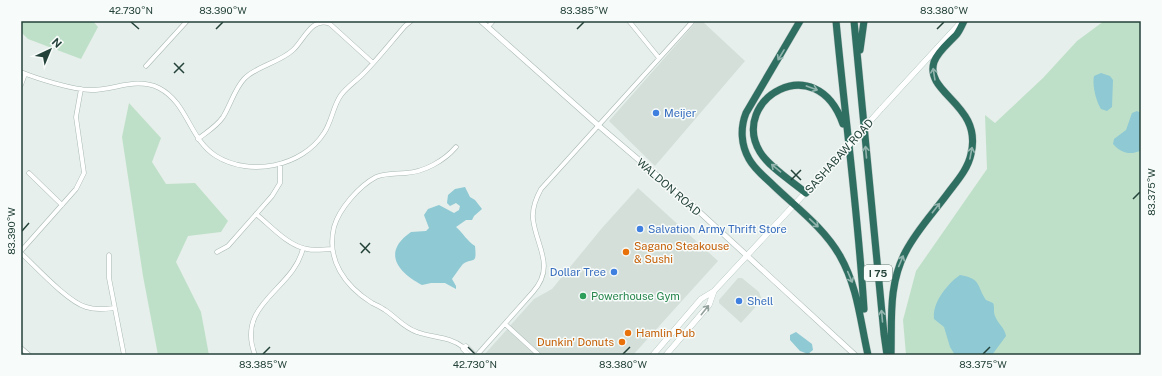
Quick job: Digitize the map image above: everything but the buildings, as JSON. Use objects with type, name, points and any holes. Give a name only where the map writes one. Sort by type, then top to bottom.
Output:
[{"type":"highway","points":[[800,21],[744,118],[742,132],[745,152],[753,166],[826,236],[837,252],[851,277],[861,314],[868,355]]},
{"type":"highway","name":"I 75","points":[[836,21],[854,191],[868,355]]},
{"type":"highway","name":"I 75","points":[[854,21],[884,334],[888,355]]},
{"type":"highway","points":[[859,72],[864,21]]},
{"type":"highway","points":[[891,355],[892,295],[901,260],[916,234],[964,172],[971,154],[972,136],[967,118],[959,106],[938,86],[933,72],[934,62],[938,55],[957,34],[962,21]]},
{"type":"highway","points":[[806,193],[767,160],[758,147],[754,126],[760,107],[768,97],[786,87],[800,85],[815,88],[826,95],[835,106],[847,135]]},
{"type":"main road","name":"SASHABAW ROAD","points":[[653,355],[701,299],[714,291],[795,205],[962,21]]},
{"type":"main road","name":"SASHABAW ROAD","points":[[666,355],[709,305],[714,291]]},
{"type":"main road","points":[[688,315],[695,321]]},
{"type":"street","points":[[146,66],[187,21]]},
{"type":"street","points":[[21,85],[23,73],[81,89],[92,90],[138,83],[152,85],[168,94],[176,101],[198,139],[217,156],[237,164],[253,167],[280,164],[297,158],[317,142],[328,125],[340,95],[373,63],[411,21]]},
{"type":"street","name":"WALDON ROAD","points":[[482,21],[599,126],[694,207],[856,355]]},
{"type":"street","points":[[488,27],[493,21]]},
{"type":"street","points":[[629,21],[634,23],[659,58]]},
{"type":"street","points":[[463,347],[466,346],[476,355],[536,289],[543,272],[544,258],[533,218],[536,198],[540,189],[599,126],[693,21]]},
{"type":"street","points":[[198,139],[220,122],[238,86],[245,78],[254,71],[272,64],[293,51],[317,24],[325,22],[330,24],[373,63]]},
{"type":"street","points":[[81,89],[76,117],[84,173],[76,189],[21,252],[74,301],[85,307],[96,309],[114,308]]},
{"type":"street","points":[[456,147],[430,167],[419,172],[387,174],[368,182],[343,210],[336,222],[332,234],[332,249],[335,262],[343,276],[372,302],[386,310],[410,330],[418,333],[443,337],[458,343],[469,355]]},
{"type":"street","points":[[216,252],[228,246],[256,214],[280,183],[280,164]]},
{"type":"street","points":[[29,173],[62,205]]},
{"type":"street","points":[[256,214],[286,240],[303,248],[332,249]]},
{"type":"street","points":[[255,355],[250,334],[253,320],[258,311],[296,265],[303,248]]},
{"type":"street","points":[[108,255],[108,274],[124,355]]},
{"type":"street","points":[[505,324],[539,355]]},
{"type":"street","points":[[21,348],[29,355]]},
{"type":"shaded area","points":[[697,21],[702,21],[745,61],[655,166],[609,121]]},
{"type":"shaded area","points":[[638,188],[718,261],[633,355],[484,355],[534,299],[552,289],[602,228]]},
{"type":"shaded area","points":[[738,278],[742,278],[759,292],[762,300],[741,323],[719,303],[719,300]]},
{"type":"green space","points":[[21,21],[93,21],[98,27],[81,59],[28,39],[21,32]]},
{"type":"green space","points":[[1104,21],[1141,21],[1141,355],[906,355],[903,320],[916,271],[987,169],[985,115],[995,123],[1043,78],[1077,41]]},
{"type":"green space","points":[[129,103],[161,138],[152,162],[166,184],[195,183],[228,221],[221,232],[188,236],[176,262],[201,312],[209,355],[158,355],[143,276],[122,137]]},
{"type":"water","points":[[1101,73],[1110,76],[1113,80],[1112,107],[1107,111],[1101,109],[1094,88],[1094,76]]},
{"type":"water","points":[[1137,111],[1141,113],[1141,150],[1134,153],[1126,153],[1119,150],[1113,144],[1114,139],[1126,130],[1132,113]]},
{"type":"water","points":[[465,187],[470,197],[475,200],[482,209],[474,216],[472,220],[466,220],[456,227],[475,246],[475,259],[463,264],[452,279],[456,289],[445,283],[431,283],[422,285],[413,280],[400,268],[396,261],[395,254],[397,247],[402,239],[411,232],[426,231],[429,228],[424,215],[428,209],[439,205],[454,213],[459,210],[460,206],[456,203],[450,206],[447,203],[448,195],[455,189]]},
{"type":"water","points":[[960,275],[972,278],[978,283],[986,300],[993,303],[995,316],[1005,333],[1006,336],[992,355],[955,355],[950,347],[944,327],[934,319],[935,307],[941,294],[950,283]]},
{"type":"water","points":[[796,332],[812,344],[813,350],[808,354],[800,351],[790,340],[790,335]]},
{"type":"place","name":"Meijer","points":[[656,113]]},
{"type":"place","name":"Salvation Army Thrift Store","points":[[640,229]]},
{"type":"place","name":"Sagano Steakouse & Sushi","points":[[626,252]]},
{"type":"place","name":"Dollar Tree","points":[[614,272]]},
{"type":"place","name":"Powerhouse Gym","points":[[583,296]]},
{"type":"place","name":"Shell","points":[[739,301]]},
{"type":"place","name":"Hamlin Pub","points":[[628,333]]},
{"type":"place","name":"Dunkin' Donuts","points":[[622,342]]}]
